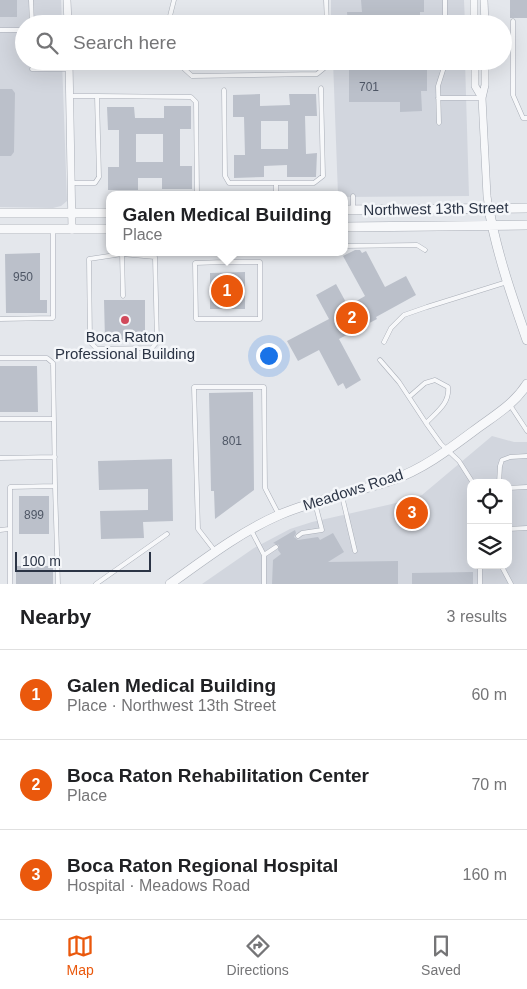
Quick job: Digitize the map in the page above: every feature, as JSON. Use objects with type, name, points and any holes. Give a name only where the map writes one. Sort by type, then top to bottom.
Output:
[{"type":"street","points":[[67,0],[68,15]]},
{"type":"street","points":[[474,0],[474,15]]},
{"type":"street","points":[[484,0],[484,15]]},
{"type":"street","points":[[69,70],[72,230]]},
{"type":"street","points":[[475,70],[475,86],[482,98]]},
{"type":"street","points":[[485,70],[485,85],[482,98],[486,196],[507,282],[526,337]]},
{"type":"street","name":"Northwest 13th Street","points":[[349,210],[527,208]]},
{"type":"street","points":[[0,213],[106,213]]},
{"type":"street","name":"Northwest 13th Street","points":[[348,226],[527,225]]},
{"type":"street","points":[[0,229],[106,229]]},
{"type":"street","name":"Meadows Road","points":[[170,584],[216,552],[279,515],[314,501],[393,480],[423,465],[448,450],[510,405],[527,384]]},
{"type":"lane","points":[[31,0],[32,15]]},
{"type":"lane","points":[[170,15],[174,0]]},
{"type":"lane","points":[[326,0],[327,15]]},
{"type":"lane","points":[[444,0],[445,15]]},
{"type":"lane","points":[[513,21],[513,94],[523,118],[527,118]]},
{"type":"lane","points":[[0,30],[15,30]]},
{"type":"lane","points":[[185,70],[192,76],[317,74],[322,70]]},
{"type":"lane","points":[[439,123],[438,86],[443,70]]},
{"type":"lane","points":[[224,90],[225,176],[229,184],[314,183],[323,176],[321,88]]},
{"type":"lane","points":[[69,96],[191,97],[196,102],[197,191]]},
{"type":"lane","points":[[71,183],[94,183],[99,177],[97,96]]},
{"type":"lane","points":[[438,98],[482,98]]},
{"type":"lane","points":[[276,183],[276,191]]},
{"type":"lane","points":[[349,210],[353,196]]},
{"type":"lane","points":[[0,319],[53,318],[53,230]]},
{"type":"lane","points":[[348,246],[417,245],[425,250]]},
{"type":"lane","points":[[106,256],[89,259],[90,342],[97,349],[152,348],[158,342],[155,257],[147,256]]},
{"type":"lane","points":[[122,256],[123,296]]},
{"type":"lane","points":[[224,256],[224,262]]},
{"type":"lane","points":[[224,262],[260,262],[260,319],[196,319],[195,263],[224,262]]},
{"type":"lane","points":[[384,342],[391,328],[404,315],[507,282]]},
{"type":"lane","points":[[0,358],[47,358],[53,363],[58,584]]},
{"type":"lane","points":[[380,360],[399,382],[426,423],[459,462],[470,479]]},
{"type":"lane","points":[[409,397],[425,383],[435,380],[448,387],[449,395],[444,404],[426,423]]},
{"type":"lane","points":[[216,552],[198,528],[194,387],[264,387],[265,488],[279,515]]},
{"type":"lane","points":[[510,405],[527,431]]},
{"type":"lane","points":[[0,419],[54,418]]},
{"type":"lane","points":[[499,479],[502,460],[510,457],[527,456]]},
{"type":"lane","points":[[0,458],[55,457]]},
{"type":"lane","points":[[10,584],[10,487],[55,486]]},
{"type":"lane","points":[[512,488],[527,487]]},
{"type":"lane","points":[[342,494],[355,551]]},
{"type":"lane","points":[[298,536],[302,533],[322,530],[314,501]]},
{"type":"lane","points":[[512,528],[527,528]]},
{"type":"lane","points":[[0,530],[9,529]]},
{"type":"lane","points":[[251,530],[264,555],[264,584]]},
{"type":"lane","points":[[96,584],[167,534]]},
{"type":"lane","points":[[264,555],[276,547]]},
{"type":"lane","points":[[480,569],[480,584]]},
{"type":"lane","points":[[503,569],[510,584]]},
{"type":"shaded area","points":[[0,0],[61,0],[62,15],[15,15],[15,70],[62,70],[67,201],[61,206],[53,208],[0,207]]},
{"type":"shaded area","points":[[331,0],[464,0],[465,15],[331,15]]},
{"type":"shaded area","points":[[333,70],[465,70],[469,196],[348,197],[348,191],[338,191]]},
{"type":"shaded area","points":[[492,436],[514,442],[527,442],[527,584],[202,584],[254,548],[290,529],[312,522],[392,504],[422,495]]},
{"type":"building","points":[[0,0],[17,0],[17,15],[15,17],[0,17]]},
{"type":"building","points":[[361,0],[424,0],[424,12],[420,12],[420,15],[347,15],[347,12],[362,12]]},
{"type":"building","points":[[510,0],[527,0],[527,18],[512,18],[512,15],[510,15]]},
{"type":"building","points":[[349,70],[427,70],[427,91],[421,91],[422,111],[400,112],[400,102],[349,102]]},
{"type":"building","points":[[0,89],[12,89],[15,93],[14,152],[11,156],[0,156]]},
{"type":"building","points":[[260,94],[260,106],[290,105],[289,94],[316,94],[317,116],[305,116],[306,154],[317,153],[316,177],[287,177],[287,165],[264,166],[264,177],[234,178],[234,155],[245,155],[244,117],[233,117],[233,95]],"holes":[[[261,121],[288,121],[288,149],[261,149]]]},
{"type":"building","points":[[164,106],[191,106],[191,129],[180,129],[180,166],[192,166],[192,189],[162,189],[162,178],[138,178],[138,190],[108,190],[108,167],[119,167],[119,130],[108,130],[107,107],[134,107],[135,118],[164,118]],"holes":[[[136,134],[163,134],[163,162],[136,162]]]},
{"type":"building","points":[[355,250],[360,250],[362,253],[366,251],[385,287],[406,276],[416,295],[339,339],[361,380],[346,389],[343,383],[338,386],[319,350],[298,361],[287,341],[329,319],[316,295],[336,284],[348,306],[365,296],[343,256],[348,256],[348,254]]},
{"type":"building","points":[[40,253],[40,300],[47,300],[47,313],[6,313],[5,254]]},
{"type":"building","points":[[245,272],[245,309],[210,309],[210,273]]},
{"type":"building","name":"Boca Raton Professional Building","points":[[104,300],[145,300],[145,340],[105,340]]},
{"type":"building","points":[[0,366],[37,366],[38,412],[0,412]]},
{"type":"building","points":[[253,392],[254,490],[215,519],[214,491],[211,491],[209,393]]},
{"type":"building","points":[[172,459],[173,521],[143,522],[144,538],[101,539],[100,511],[148,510],[148,489],[99,490],[98,461]]},
{"type":"building","points":[[19,496],[49,496],[49,534],[19,534]]},
{"type":"building","points":[[295,530],[294,537],[298,540],[318,537],[320,540],[333,533],[344,552],[328,562],[398,561],[398,584],[272,584],[273,560],[281,554],[278,550],[279,545],[273,543]]},
{"type":"building","points":[[16,566],[53,566],[53,584],[16,584]]},
{"type":"building","points":[[473,572],[473,584],[412,584],[412,573]]},
{"type":"place","name":"Galen Medical Building","points":[[227,291]]},
{"type":"place","name":"Boca Raton Rehabilitation Center","points":[[352,318]]},
{"type":"place","name":"Boca Raton Professional Building","points":[[125,320]]},
{"type":"place","name":"Boca Raton Regional Hospital","points":[[412,513]]}]
